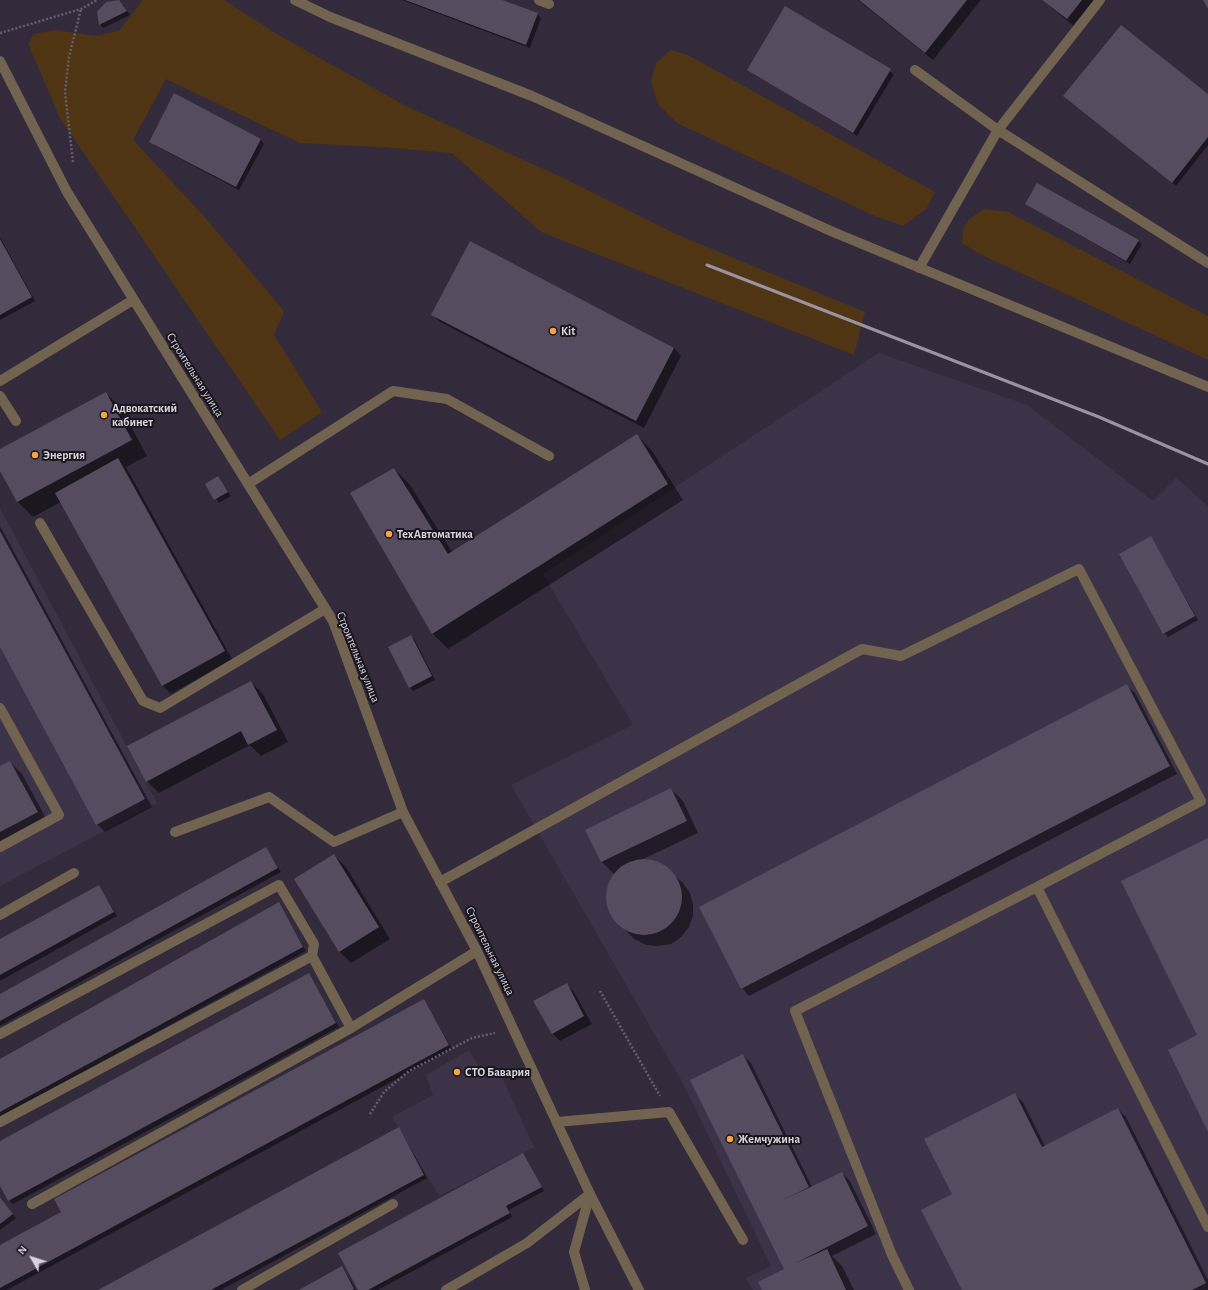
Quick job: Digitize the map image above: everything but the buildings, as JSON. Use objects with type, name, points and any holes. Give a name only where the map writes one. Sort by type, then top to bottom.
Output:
[{"type":"street","points":[[295,0],[330,17],[532,96],[834,232],[1208,387]]},
{"type":"street","points":[[539,0],[549,4]]},
{"type":"street","points":[[919,268],[998,130],[1100,0]]},
{"type":"street","name":"Строительная улица","points":[[0,61],[67,192],[333,621],[403,812],[477,951],[590,1194],[639,1290]]},
{"type":"street","points":[[915,70],[998,130],[1208,263]]},
{"type":"street","points":[[0,381],[133,300]]},
{"type":"street","points":[[248,484],[393,391],[447,399],[549,456]]},
{"type":"street","points":[[0,396],[16,421]]},
{"type":"street","points":[[40,523],[143,701],[160,708],[325,609]]},
{"type":"street","points":[[440,882],[862,649],[901,656],[1079,569],[1201,801],[795,1011],[892,1255],[910,1290]]},
{"type":"street","points":[[0,708],[59,815],[0,847]]},
{"type":"street","points":[[175,832],[269,797],[334,842],[403,812]]},
{"type":"street","points":[[0,915],[74,874]]},
{"type":"street","points":[[0,1034],[279,885],[314,944],[312,956],[351,1028]]},
{"type":"street","points":[[1037,887],[1208,1227]]},
{"type":"street","points":[[32,1204],[351,1028],[477,951]]},
{"type":"street","points":[[0,1122],[312,956]]},
{"type":"street","points":[[557,1122],[669,1112],[743,1240]]},
{"type":"street","points":[[446,1290],[527,1242],[590,1194]]},
{"type":"street","points":[[585,1290],[574,1252],[590,1194]]},
{"type":"street","points":[[242,1290],[393,1204]]},
{"type":"path","points":[[0,33],[81,9],[97,0]]},
{"type":"path","points":[[67,192],[74,167],[65,92],[69,57],[81,9]]},
{"type":"path","points":[[600,990],[669,1112]]},
{"type":"path","points":[[370,1114],[384,1092],[409,1072],[472,1038],[514,1030]]},
{"type":"shaded area","points":[[143,0],[224,0],[280,36],[406,106],[561,177],[678,235],[865,312],[854,355],[541,232],[452,153],[380,147],[300,143],[166,79],[133,140],[203,215],[284,311],[274,335],[322,412],[280,440],[60,118],[28,44],[34,34],[55,30],[95,36],[119,31]]},
{"type":"shaded area","points":[[671,50],[688,55],[935,192],[926,209],[903,226],[875,216],[677,123],[658,104],[651,81],[656,63]]},
{"type":"shaded area","points":[[984,209],[1008,212],[1208,316],[1208,360],[982,255],[962,243],[963,229],[970,218]]},
{"type":"shaded area","points":[[879,353],[1027,405],[1153,501],[1176,478],[1208,506],[1208,1290],[753,1290],[746,1278],[771,1266],[684,1085],[511,785],[633,725],[543,574]]},
{"type":"shaded area","points":[[0,508],[157,803],[0,886]]},
{"type":"shaded area","points":[[469,1050],[483,1073],[500,1073],[534,1147],[439,1196],[392,1117],[433,1095],[426,1075]]},
{"type":"railway","points":[[707,265],[1099,417],[1208,464]]},
{"type":"place","name":"Kit","points":[[553,331]]},
{"type":"place","name":"Адвокатский кабинет","points":[[104,415]]},
{"type":"place","name":"Энергия","points":[[35,455]]},
{"type":"place","name":"ТехАвтоматика","points":[[389,534]]},
{"type":"place","name":"СТО Бавария","points":[[457,1072]]},
{"type":"place","name":"Жемчужина","points":[[730,1139]]}]
